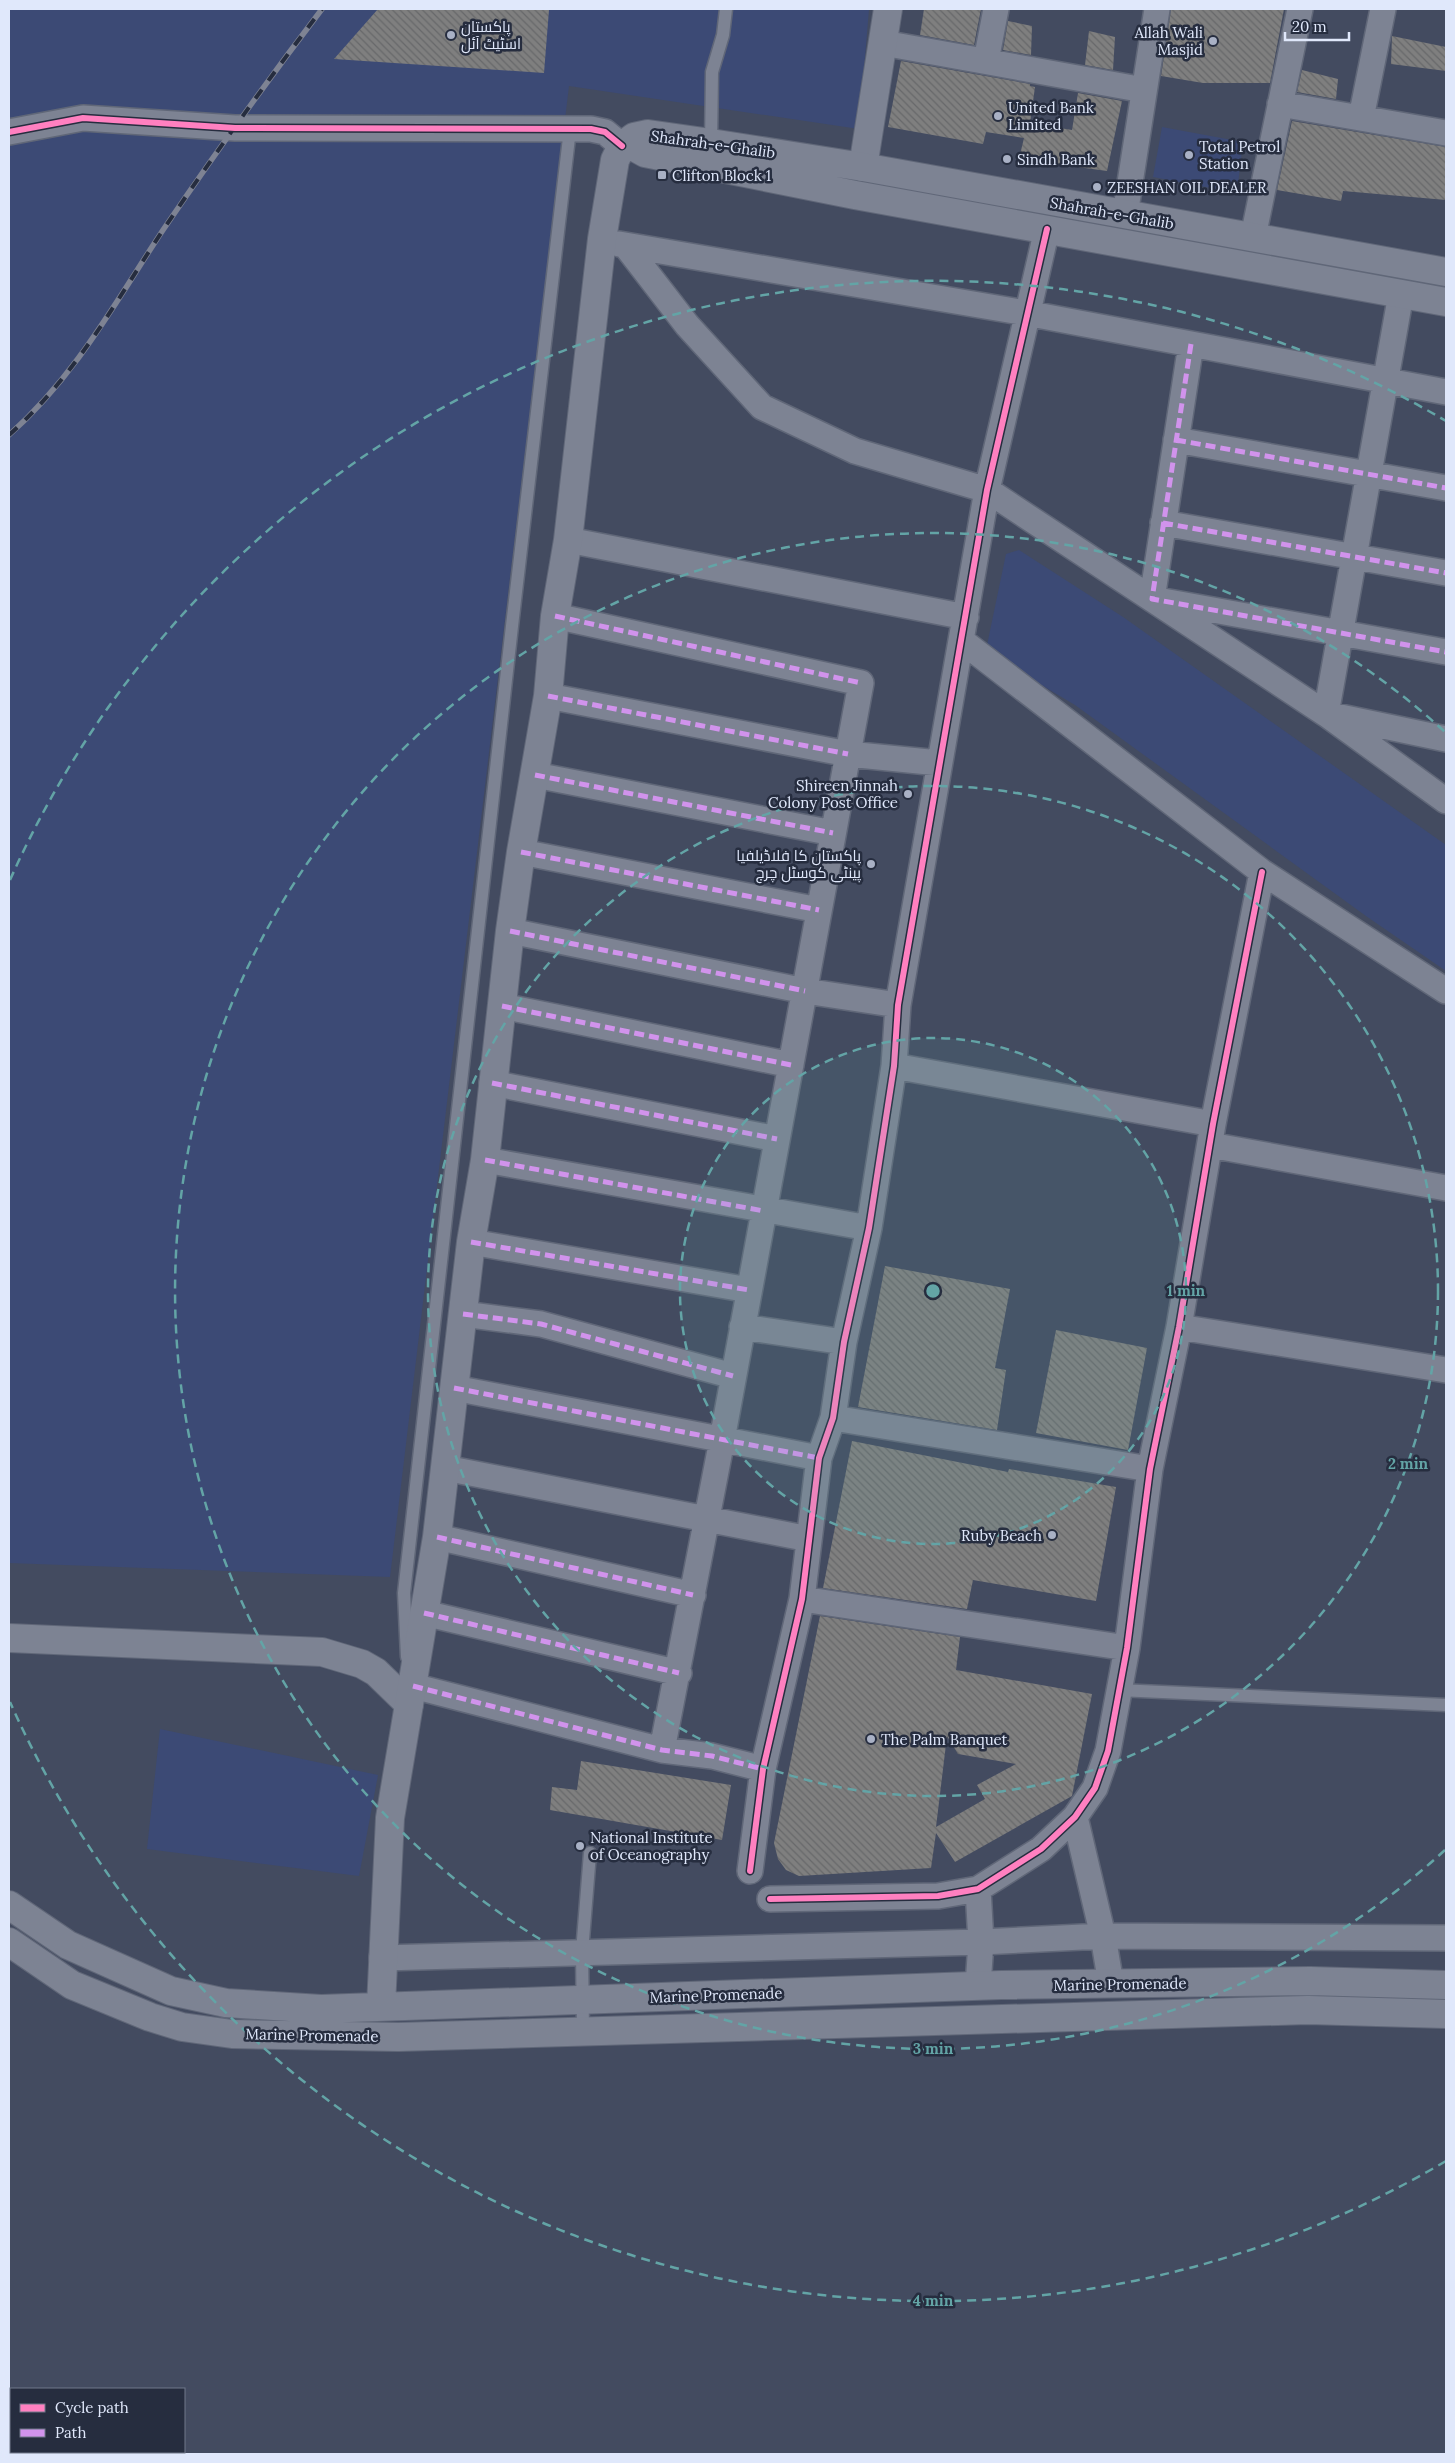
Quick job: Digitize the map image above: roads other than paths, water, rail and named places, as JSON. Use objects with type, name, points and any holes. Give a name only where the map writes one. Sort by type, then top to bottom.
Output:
[{"type":"main road","points":[[863,167],[888,9]]},
{"type":"main road","name":"Shahrah-e-Ghalib","points":[[624,144],[645,153],[710,155],[863,167],[1446,272]]},
{"type":"main road","points":[[381,2006],[390,1818],[437,1538],[471,1242],[485,1160],[510,931],[521,852],[548,696],[554,616],[568,540],[614,242],[615,160],[624,144]]},
{"type":"main road","name":"Shahrah-e-Ghalib","points":[[710,155],[1047,229],[1446,302]]},
{"type":"main road","points":[[9,1638],[322,1652],[362,1664],[411,1695]]},
{"type":"main road","name":"Marine Promenade","points":[[9,1904],[68,1945],[171,1991],[226,2003],[276,2008],[320,2009],[978,1986],[1310,1981],[1446,1985]]},
{"type":"main road","name":"Marine Promenade","points":[[9,1942],[72,1985],[182,2028],[232,2034],[363,2037],[1308,2010],[1446,2014]]},
{"type":"street","points":[[986,61],[996,9]]},
{"type":"street","points":[[1125,215],[1157,9]]},
{"type":"street","points":[[1253,237],[1300,9]]},
{"type":"street","points":[[1361,118],[1383,9]]},
{"type":"street","points":[[883,43],[1144,90]]},
{"type":"street","points":[[1280,104],[1446,130]]},
{"type":"street","points":[[9,132],[83,118],[235,128],[570,129],[605,132],[624,144]]},
{"type":"street","points":[[750,1872],[763,1769],[802,1599],[818,1458],[833,1418],[844,1342],[869,1228],[894,1066],[898,1006],[987,490],[1026,313],[1047,229]]},
{"type":"street","points":[[614,242],[1026,313],[1446,392]]},
{"type":"street","points":[[614,242],[762,407],[855,451],[987,490],[1326,714],[1446,801]]},
{"type":"street","points":[[1326,714],[1402,294]]},
{"type":"street","points":[[1152,599],[1191,344]]},
{"type":"street","points":[[1176,440],[1446,488]]},
{"type":"street","points":[[1163,523],[1446,573]]},
{"type":"street","points":[[568,540],[966,616]]},
{"type":"street","points":[[1152,599],[1446,652]]},
{"type":"street","points":[[554,616],[861,683],[679,1673],[662,1750]]},
{"type":"street","points":[[962,641],[1262,872],[1446,991]]},
{"type":"street","points":[[548,696],[848,754],[939,763]]},
{"type":"street","points":[[1326,714],[1446,739]]},
{"type":"street","points":[[535,775],[833,833]]},
{"type":"street","points":[[521,852],[819,910]]},
{"type":"street","points":[[770,1900],[938,1896],[978,1889],[1041,1849],[1075,1817],[1095,1788],[1108,1751],[1127,1648],[1150,1469],[1179,1327],[1212,1135],[1262,872]]},
{"type":"street","points":[[510,931],[804,991],[898,1006]]},
{"type":"street","points":[[502,1006],[791,1065]]},
{"type":"street","points":[[894,1066],[1446,1188]]},
{"type":"street","points":[[492,1083],[777,1139]]},
{"type":"street","points":[[485,1160],[764,1211],[869,1228]]},
{"type":"street","points":[[471,1242],[749,1290]]},
{"type":"street","points":[[463,1314],[541,1324],[733,1376]]},
{"type":"street","points":[[742,1326],[844,1342]]},
{"type":"street","points":[[1179,1327],[1446,1370]]},
{"type":"street","points":[[454,1388],[818,1458]]},
{"type":"street","points":[[833,1418],[1150,1469]]},
{"type":"street","points":[[445,1468],[809,1539]]},
{"type":"street","points":[[437,1538],[693,1595]]},
{"type":"street","points":[[802,1599],[1127,1648]]},
{"type":"street","points":[[424,1613],[679,1673]]},
{"type":"street","points":[[411,1695],[662,1750],[712,1756],[763,1769]]},
{"type":"street","points":[[1075,1817],[1103,1936],[1111,1984]]},
{"type":"street","points":[[978,1889],[981,1942],[978,1986]]},
{"type":"street","points":[[382,1958],[981,1942],[1103,1936],[1446,1938]]},
{"type":"lane","points":[[710,155],[712,72],[723,35],[726,9]]},
{"type":"lane","points":[[411,1695],[404,1593],[570,129]]},
{"type":"lane","points":[[1118,1690],[1446,1705]]},
{"type":"lane","points":[[583,2031],[582,1952],[590,1853]]},
{"type":"railway","points":[[9,435],[33,412],[75,363],[202,174],[322,9]]},
{"type":"place","name":"پاکستان اسٹیٹ آئل","points":[[451,35]]},
{"type":"place","name":"Allah Wali Masjid","points":[[1213,41]]},
{"type":"place","name":"United Bank Limited","points":[[998,116]]},
{"type":"place","name":"Total Petrol Station","points":[[1189,155]]},
{"type":"place","name":"Sindh Bank","points":[[1007,159]]},
{"type":"place","name":"Clifton Block 1","points":[[662,175]]},
{"type":"place","name":"ZEESHAN OIL DEALER","points":[[1097,187]]},
{"type":"place","name":"Shireen Jinnah Colony Post Office","points":[[908,794]]},
{"type":"place","name":"پاکستان کا فلاڈیلفیا پینٹی کوسٹل چرچ","points":[[871,864]]},
{"type":"place","name":"Ruby Beach","points":[[1052,1535]]},
{"type":"place","name":"The Palm Banquet","points":[[871,1739]]},
{"type":"place","name":"National Institute of Oceanography","points":[[580,1846]]}]
